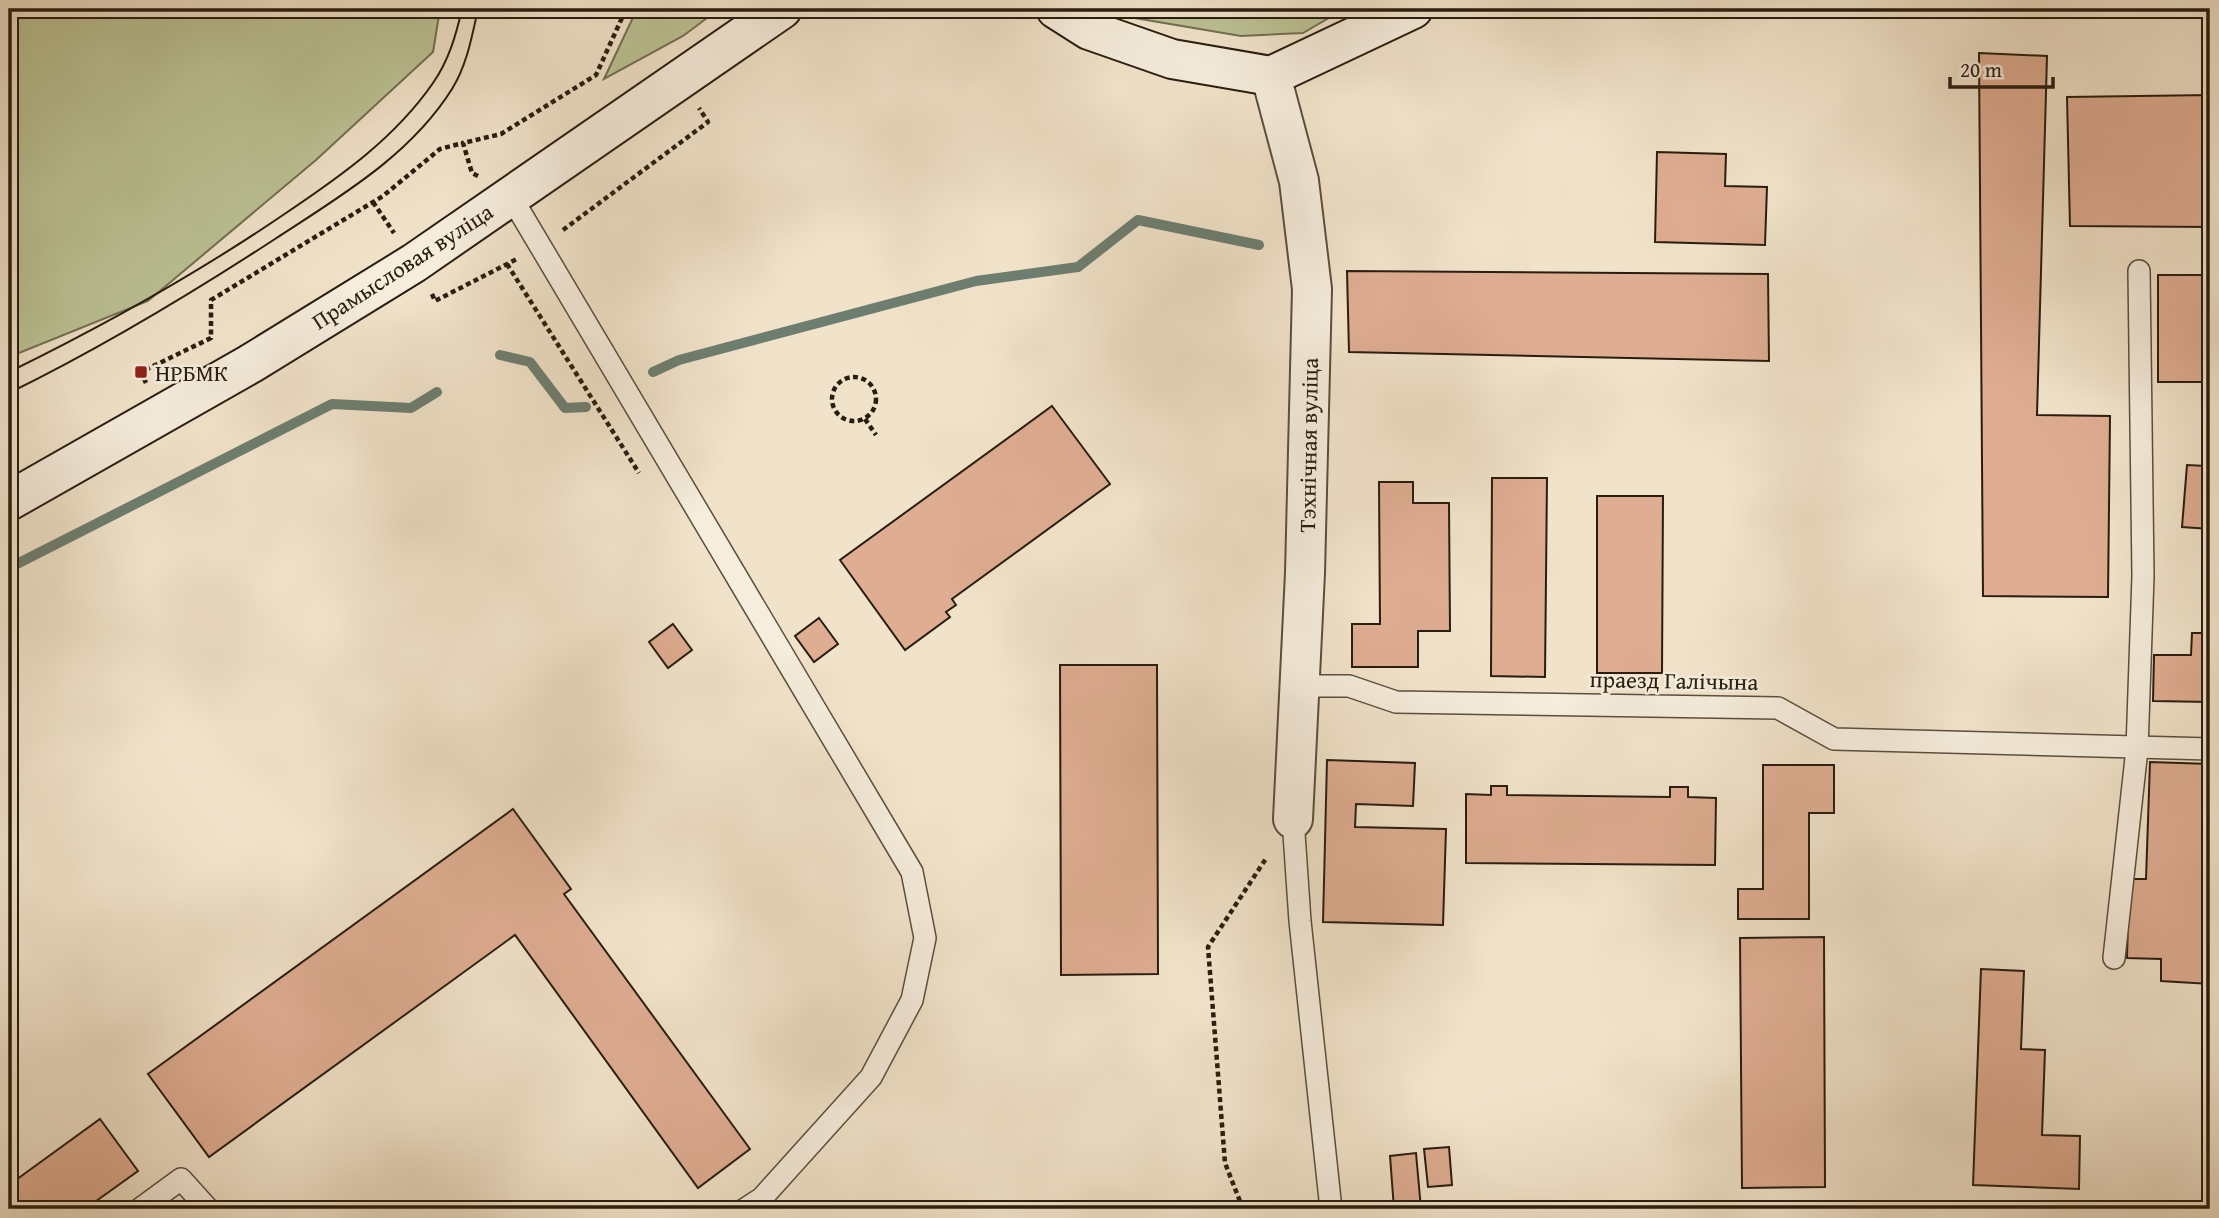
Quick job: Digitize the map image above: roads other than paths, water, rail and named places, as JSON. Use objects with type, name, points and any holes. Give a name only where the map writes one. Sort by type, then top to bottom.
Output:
[{"type":"main road","name":"Прамысловая вуліца","points":[[9,501],[250,364],[414,263],[782,9]]},
{"type":"main road","points":[[1056,9],[1089,30],[1172,60],[1271,76],[1408,10]]},
{"type":"main road","name":"Тэхнічная вуліца","points":[[1271,76],[1299,181],[1312,289],[1293,818]]},
{"type":"lane","points":[[510,195],[912,872],[925,938],[912,1000],[871,1077],[762,1198],[745,1209]]},
{"type":"lane","points":[[2114,958],[2137,749],[2144,565],[2139,271]]},
{"type":"lane","name":"праезд Галічына","points":[[1299,686],[1349,686],[1395,702],[1778,708],[1834,739],[2210,749]]},
{"type":"lane","points":[[1293,818],[1300,921],[1331,1209]]},
{"type":"lane","points":[[140,1209],[181,1179],[208,1209]]},
{"type":"waterway","points":[[653,372],[679,360],[976,281],[1078,267],[1138,220],[1259,245]]},
{"type":"waterway","points":[[500,355],[530,362],[565,408],[586,407]]},
{"type":"waterway","points":[[9,568],[332,404],[411,408],[437,392]]},
{"type":"tram line","points":[[9,372],[116,317],[219,257],[307,199],[366,155],[402,121],[433,83],[451,47],[462,9]]},
{"type":"tram line","points":[[9,393],[111,339],[210,280],[348,191],[394,155],[416,135],[452,89],[465,60],[478,9]]},
{"type":"place","name":"НРБМК","points":[[141,372]]}]
